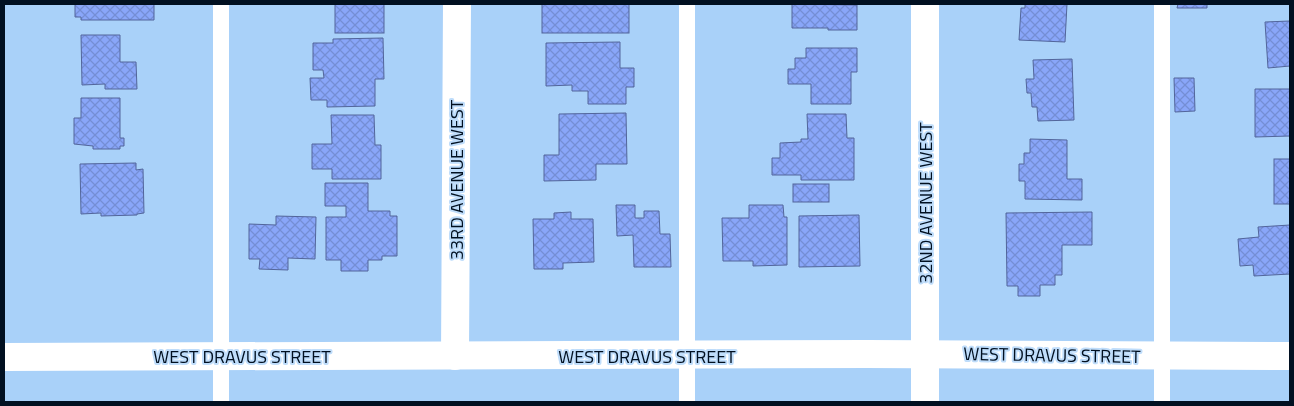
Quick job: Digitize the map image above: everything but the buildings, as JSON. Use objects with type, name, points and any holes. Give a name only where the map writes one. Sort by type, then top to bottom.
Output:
[{"type":"street","name":"33RD AVENUE WEST","points":[[456,356],[457,4]]},
{"type":"street","name":"32ND AVENUE WEST","points":[[925,4],[925,402]]},
{"type":"street","name":"WEST DRAVUS STREET","points":[[4,357],[925,354],[1290,356]]},
{"type":"lane","points":[[220,4],[221,402]]},
{"type":"lane","points":[[687,4],[687,402]]},
{"type":"lane","points":[[1162,4],[1162,402]]}]
